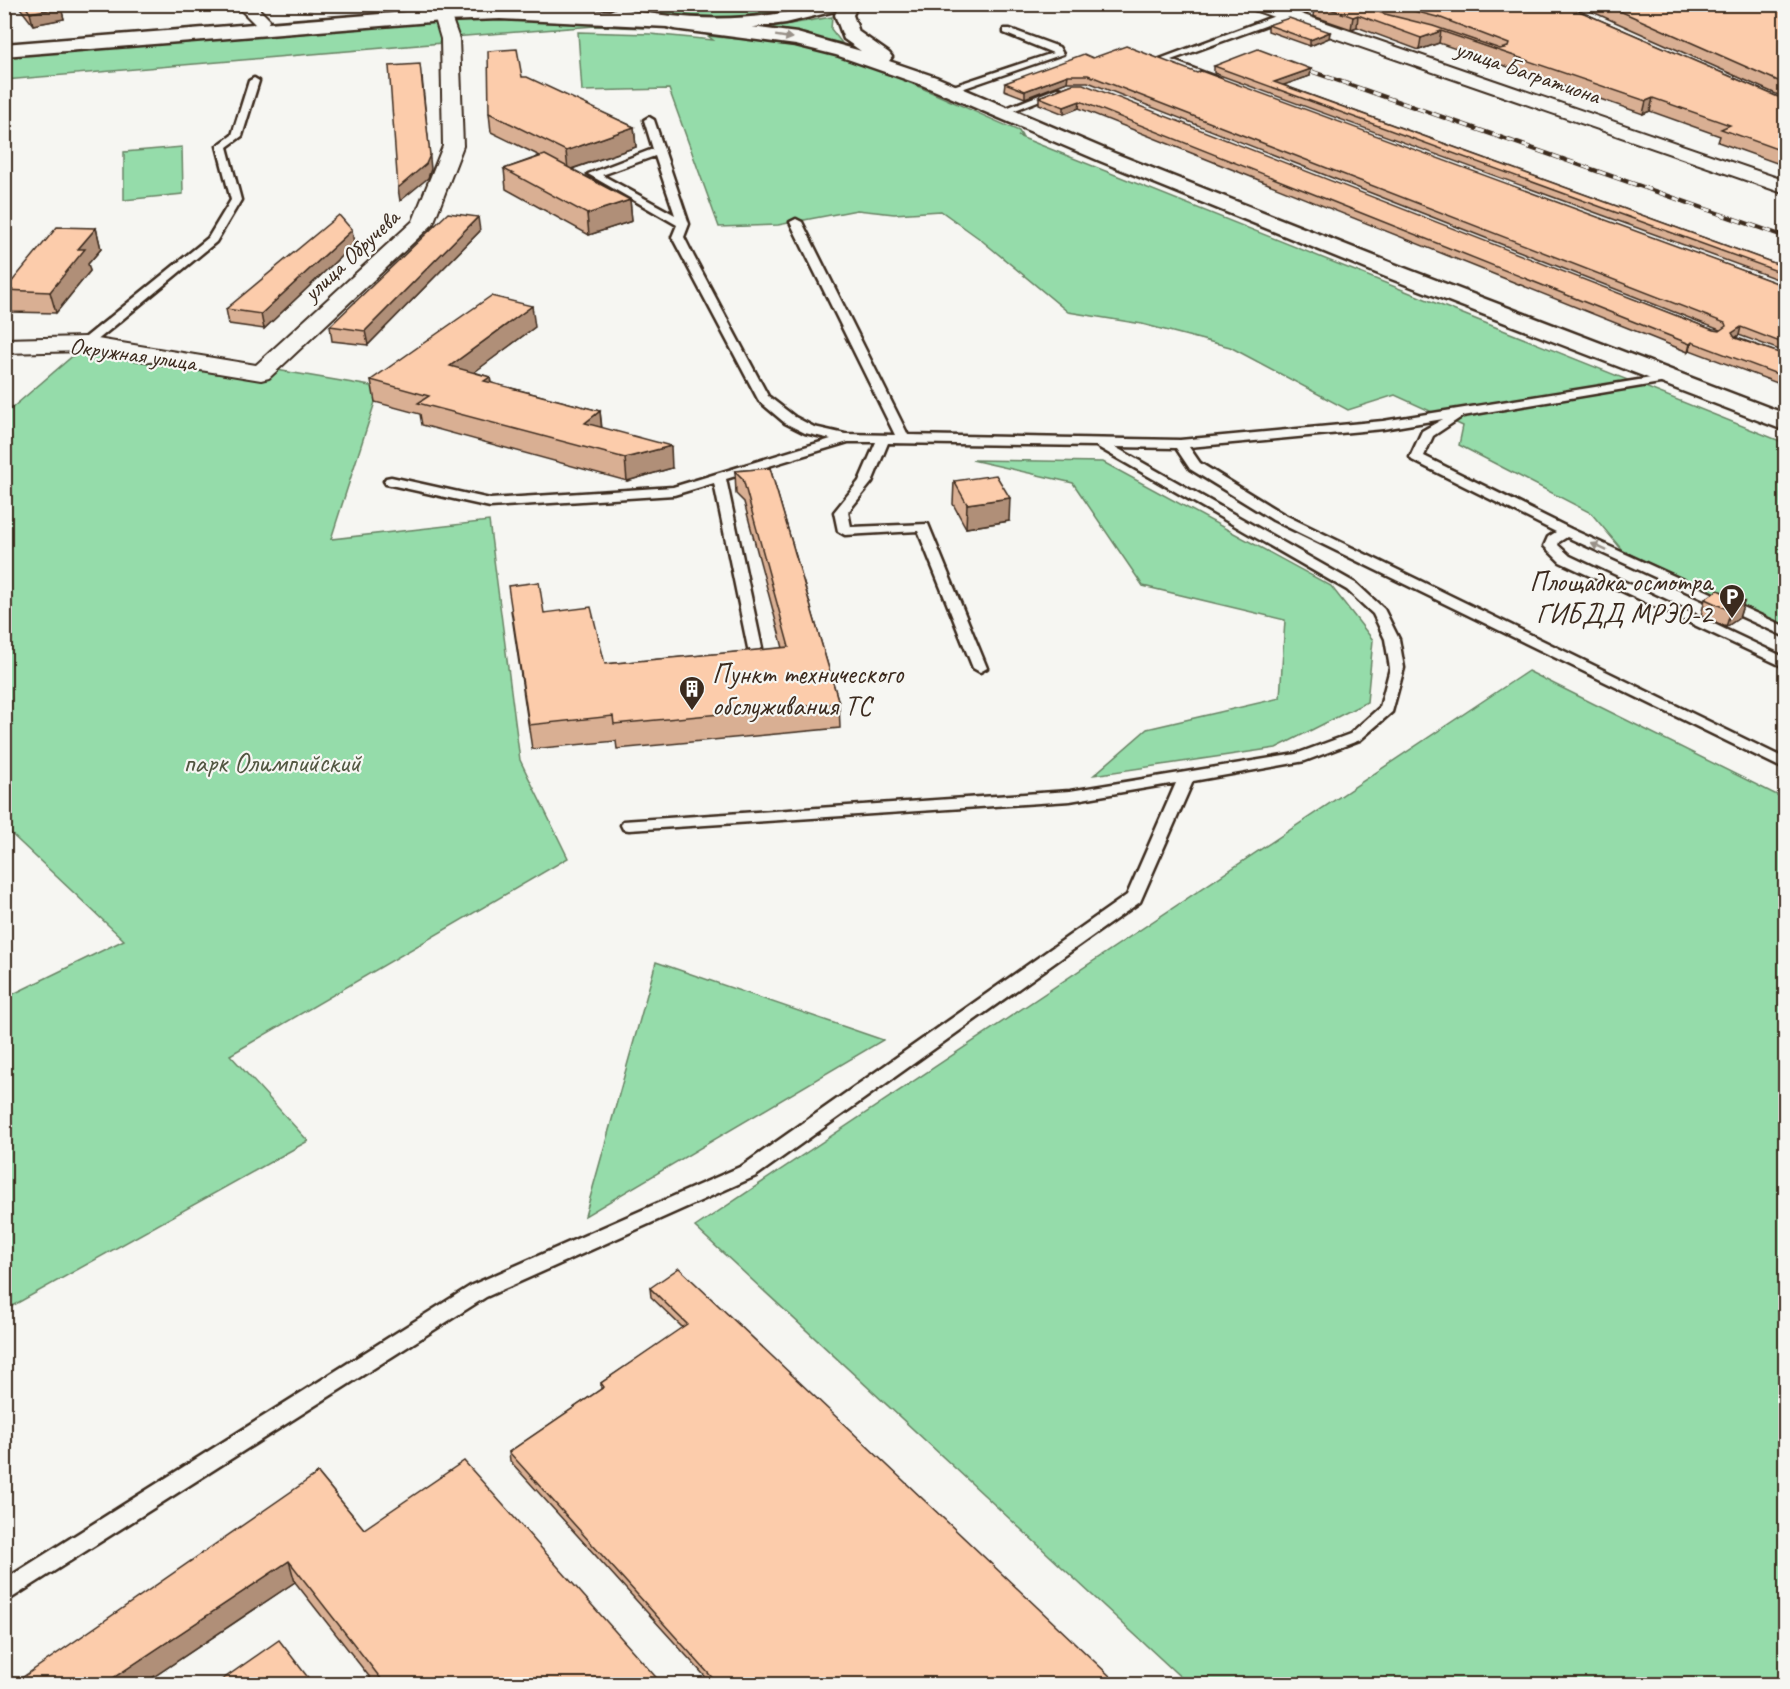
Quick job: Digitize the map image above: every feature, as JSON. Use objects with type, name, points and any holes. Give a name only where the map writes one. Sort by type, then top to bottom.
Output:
[{"type":"street","points":[[243,4],[261,20]]},
{"type":"street","points":[[4,39],[261,20],[413,4]]},
{"type":"street","points":[[590,4],[612,13],[639,18],[797,39],[843,51],[929,81],[1394,272],[1672,377],[1785,423]]},
{"type":"street","points":[[664,21],[717,24],[757,22],[806,15],[841,4]]},
{"type":"street","points":[[849,4],[844,15],[851,35],[875,52],[929,81]]},
{"type":"street","name":"улица Багратиона","points":[[1254,4],[1785,188]]},
{"type":"street","points":[[4,50],[443,15],[520,13],[639,18]]},
{"type":"street","name":"улица Обручева","points":[[261,373],[422,224],[453,146],[450,39],[443,15]]},
{"type":"street","name":"Окружная улица","points":[[4,346],[85,344],[261,373]]},
{"type":"lane","points":[[1228,85],[1162,60],[1286,15],[1329,4]]},
{"type":"lane","points":[[950,90],[1058,54],[1056,49],[1007,31]]},
{"type":"lane","points":[[85,344],[212,240],[236,200],[222,146],[237,136],[254,81]]},
{"type":"lane","points":[[1001,112],[1071,86]]},
{"type":"lane","points":[[649,120],[683,224],[678,237],[763,398],[790,420],[810,430],[845,438],[1180,444],[1383,425],[1672,377]]},
{"type":"lane","points":[[659,151],[593,174],[683,224]]},
{"type":"lane","points":[[796,222],[903,438]]},
{"type":"lane","points":[[1462,412],[1427,434],[1417,457],[1566,532],[1785,633]]},
{"type":"lane","points":[[391,481],[490,503],[674,491],[845,438]]},
{"type":"lane","points":[[884,438],[865,482],[841,512],[845,531],[923,527],[980,668]]},
{"type":"lane","points":[[629,825],[1070,795],[1299,758],[1355,737],[1387,709],[1397,668],[1392,639],[1379,612],[1352,587],[1100,444]]},
{"type":"lane","points":[[1180,444],[1195,466],[1278,517],[1785,765]]},
{"type":"lane","points":[[719,477],[754,648]]},
{"type":"lane","points":[[1566,532],[1553,540],[1551,546],[1565,559],[1785,664]]},
{"type":"lane","points":[[1677,583],[1696,601],[1785,642]]},
{"type":"lane","points":[[4,1593],[479,1291],[749,1171],[1134,898],[1187,776]]},
{"type":"green space","points":[[615,5],[815,5],[766,16],[715,18],[664,15]]},
{"type":"green space","points":[[832,17],[831,29],[842,43],[766,28]]},
{"type":"green space","points":[[542,19],[644,28],[595,26],[453,37],[450,20]]},
{"type":"green space","points":[[438,21],[442,43],[5,80],[5,56]]},
{"type":"green space","points":[[578,32],[650,34],[713,40],[708,36],[764,41],[793,45],[846,58],[896,77],[1019,131],[1022,136],[1018,136],[1785,443],[1785,627],[1623,551],[1591,513],[1459,445],[1463,426],[1395,395],[1348,410],[1230,347],[1142,324],[1068,312],[980,239],[941,211],[894,214],[857,210],[778,225],[719,227],[669,89],[582,91]]},
{"type":"green space","points":[[182,147],[183,194],[124,200],[124,152]]},
{"type":"green space","name":"парк Олимпийский","points":[[107,341],[376,387],[375,402],[331,539],[489,521],[520,760],[568,858],[230,1055],[308,1141],[5,1310],[5,998],[124,940],[5,828],[5,414],[75,354]]},
{"type":"green space","points":[[972,460],[1103,462],[1331,586],[1373,640],[1367,702],[1276,748],[1094,775],[1147,729],[1280,698],[1285,620],[1143,586],[1073,483]]},
{"type":"green space","points":[[1528,671],[1785,799],[1785,1684],[1188,1684],[695,1227]]},
{"type":"green space","points":[[656,962],[883,1040],[585,1216]]},
{"type":"building","points":[[24,4],[59,4],[61,7],[30,13]]},
{"type":"building","points":[[1316,4],[1356,4],[1433,26],[1500,49],[1508,47],[1509,44],[1441,18],[1387,4],[1563,4],[1785,100],[1785,152],[1721,129],[1730,125],[1653,98],[1646,101],[1441,31],[1421,38],[1358,15],[1353,17]]},
{"type":"building","points":[[1604,4],[1785,4],[1785,40],[1780,53],[1785,56],[1785,84]]},
{"type":"building","points":[[1289,18],[1330,32],[1310,40],[1268,25]]},
{"type":"building","points":[[1126,46],[1197,73],[1201,71],[1785,286],[1785,344],[1741,327],[1732,333],[1735,338],[1785,355],[1785,377],[1692,342],[1690,344],[1080,101],[1064,107],[1039,97],[1073,84],[1083,84],[1713,330],[1719,331],[1726,326],[1725,323],[1088,75],[1068,75],[1025,91],[1005,83],[1084,54],[1093,58]]},
{"type":"building","points":[[517,49],[522,77],[527,77],[634,127],[566,151],[489,113],[488,51]]},
{"type":"building","points":[[1258,49],[1311,69],[1274,82],[1785,267],[1785,274],[1214,66]]},
{"type":"building","points":[[420,64],[430,155],[426,164],[398,188],[389,66]]},
{"type":"building","points":[[545,155],[630,200],[587,214],[504,169]]},
{"type":"building","points":[[448,213],[478,217],[365,331],[330,326]]},
{"type":"building","points":[[339,215],[352,230],[261,314],[226,309]]},
{"type":"building","points":[[57,227],[96,228],[78,249],[85,249],[50,292],[5,290]]},
{"type":"building","points":[[491,296],[532,306],[450,366],[490,377],[484,381],[600,411],[585,423],[671,446],[625,458],[418,403],[429,396],[371,380]]},
{"type":"building","points":[[770,468],[839,703],[614,724],[613,716],[529,725],[508,586],[539,582],[544,613],[591,607],[605,664],[789,647],[743,479],[735,471]]},
{"type":"building","points":[[996,475],[1010,498],[967,504],[954,481]]},
{"type":"building","points":[[1718,590],[1744,602],[1731,611],[1705,599]]},
{"type":"building","points":[[679,1268],[1113,1679],[1107,1684],[718,1684],[509,1452],[604,1387],[601,1383],[687,1324],[650,1288]]},
{"type":"building","points":[[464,1461],[662,1684],[385,1684],[289,1561],[104,1684],[13,1684],[318,1473],[364,1529]]},
{"type":"building","points":[[279,1640],[313,1684],[216,1684]]},
{"type":"railway","points":[[1296,66],[1786,237]]},
{"type":"place","name":"Площадка осмотра ГИБДД МРЭО-2","points":[[1732,620]]},
{"type":"place","name":"Пункт технического обслуживания ТС","points":[[692,712]]}]
